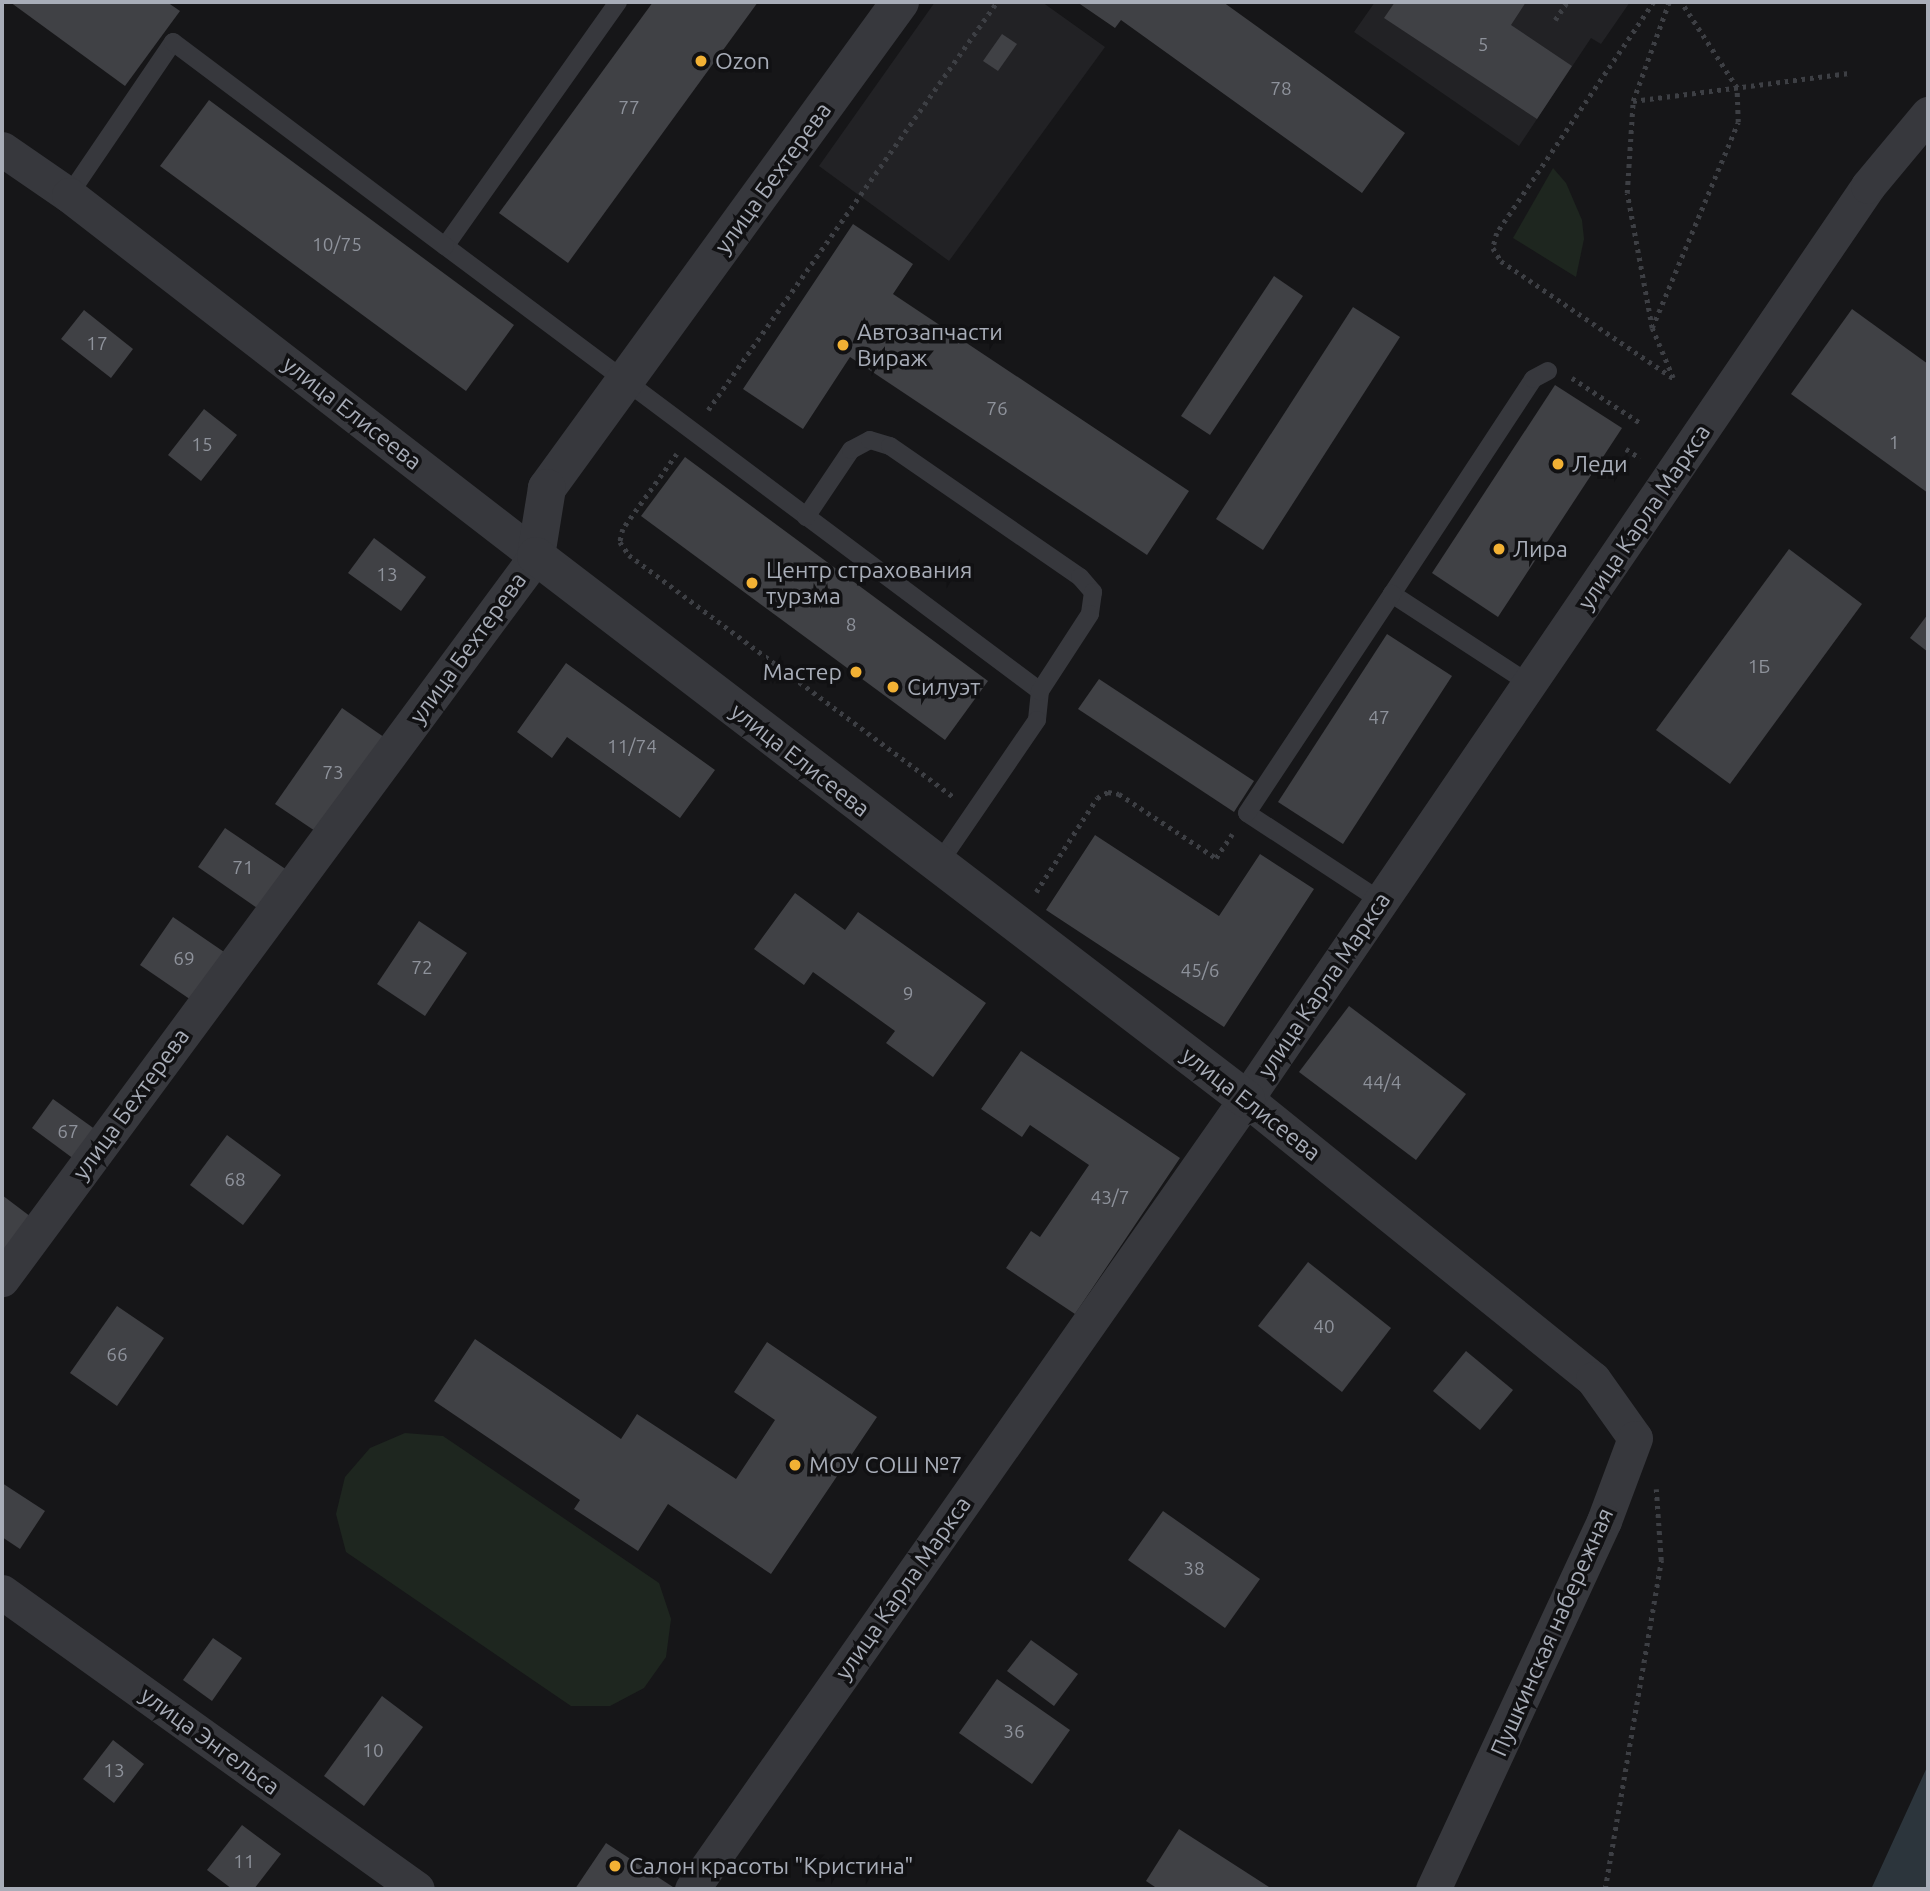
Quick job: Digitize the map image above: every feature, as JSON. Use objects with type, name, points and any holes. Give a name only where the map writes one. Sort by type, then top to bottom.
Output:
[{"type":"street","name":"улица Бехтерева","points":[[2,1279],[536,556],[547,488],[626,383],[900,2]]},
{"type":"street","name":"улица Карла Маркса","points":[[692,1889],[1246,1099],[1868,186],[1928,114]]},
{"type":"street","name":"улица Елисеева","points":[[2,149],[69,195],[937,866],[1246,1099],[1593,1379],[1635,1438]]},
{"type":"street","name":"Пушкинская набережная","points":[[1433,1889],[1604,1521],[1635,1438]]},
{"type":"street","name":"улица Энгельса","points":[[2,1592],[417,1889]]},
{"type":"lane","points":[[445,246],[618,2]]},
{"type":"lane","points":[[69,195],[173,42],[1040,691]]},
{"type":"lane","points":[[1381,901],[1247,813],[1533,379],[1548,371]]},
{"type":"lane","points":[[806,517],[851,450],[870,440],[890,446],[1080,578],[1093,592],[1090,614],[1040,691],[1037,720],[937,866]]},
{"type":"lane","points":[[1392,594],[1530,684]]},
{"type":"path","points":[[974,811],[629,555],[620,542],[624,529],[997,2]]},
{"type":"path","points":[[1555,20],[1567,2]]},
{"type":"path","points":[[1654,2],[1497,233],[1493,248],[1501,261],[1673,378],[1652,328],[1627,193],[1633,101],[1669,2]]},
{"type":"path","points":[[1652,328],[1738,122],[1737,88],[1681,2]]},
{"type":"path","points":[[1633,101],[1849,73]]},
{"type":"path","points":[[1548,371],[1566,374],[1642,424]]},
{"type":"path","points":[[1028,905],[1097,798],[1108,792],[1119,794],[1216,858],[1247,813]]},
{"type":"path","points":[[1605,1889],[1661,1560],[1654,1468],[1635,1438]]},
{"type":"shaded area","points":[[935,2],[1042,2],[1105,47],[949,261],[819,166]]},
{"type":"shaded area","points":[[1375,2],[1630,2],[1601,44],[1591,38],[1519,146],[1354,32]]},
{"type":"shaded area","points":[[1553,168],[1566,183],[1582,220],[1584,239],[1576,277],[1513,238]]},
{"type":"shaded area","points":[[405,1433],[443,1436],[659,1583],[671,1619],[666,1657],[644,1688],[610,1706],[571,1706],[346,1552],[336,1514],[345,1477],[370,1448]]},
{"type":"shaded area","points":[[1928,1765],[1928,1889],[1871,1889],[1873,1885]]},
{"type":"building","points":[[10,2],[167,2],[180,11],[125,86]]},
{"type":"building","points":[[653,2],[758,2],[568,263],[499,213]]},
{"type":"building","points":[[1077,2],[1223,2],[1405,133],[1362,193],[1121,20],[1115,28]]},
{"type":"building","points":[[1395,2],[1526,2],[1511,25],[1572,66],[1537,119],[1384,18]]},
{"type":"building","points":[[1002,34],[1017,44],[998,71],[983,61]]},
{"type":"building","points":[[209,100],[514,325],[466,391],[160,166]]},
{"type":"building","points":[[853,224],[913,264],[893,294],[1189,491],[1147,555],[850,357],[803,429],[743,389]]},
{"type":"building","points":[[1274,276],[1303,296],[1210,435],[1181,416]]},
{"type":"building","points":[[1353,307],[1400,337],[1263,550],[1216,519]]},
{"type":"building","points":[[1852,309],[1928,364],[1928,493],[1791,394]]},
{"type":"building","points":[[84,310],[133,349],[111,378],[61,339]]},
{"type":"building","points":[[1555,385],[1622,428],[1498,617],[1432,573]]},
{"type":"building","points":[[204,409],[237,435],[201,481],[168,455]]},
{"type":"building","points":[[685,457],[988,681],[945,740],[641,516]]},
{"type":"building","points":[[374,538],[426,577],[401,611],[348,573]]},
{"type":"building","points":[[1789,549],[1862,604],[1730,784],[1656,730]]},
{"type":"building","points":[[1928,614],[1928,652],[1910,638]]},
{"type":"building","points":[[1387,634],[1452,676],[1343,844],[1278,802]]},
{"type":"building","points":[[566,663],[715,770],[680,818],[567,737],[552,758],[517,732]]},
{"type":"building","points":[[1099,679],[1254,781],[1234,812],[1078,709]]},
{"type":"building","points":[[342,708],[391,742],[324,837],[275,804]]},
{"type":"building","points":[[225,828],[287,870],[260,910],[198,867]]},
{"type":"building","points":[[1095,835],[1219,916],[1260,854],[1314,889],[1224,1027],[1046,910]]},
{"type":"building","points":[[795,893],[845,930],[858,912],[986,1003],[933,1077],[886,1043],[895,1031],[813,972],[804,985],[754,949]]},
{"type":"building","points":[[173,917],[227,954],[194,1002],[140,965]]},
{"type":"building","points":[[419,921],[467,953],[425,1016],[377,984]]},
{"type":"building","points":[[1349,1006],[1466,1094],[1416,1160],[1299,1072]]},
{"type":"building","points":[[1021,1051],[1180,1158],[1075,1314],[1006,1268],[1031,1231],[1040,1237],[1089,1165],[1030,1125],[1022,1137],[981,1109]]},
{"type":"building","points":[[53,1099],[103,1135],[82,1165],[32,1128]]},
{"type":"building","points":[[227,1135],[281,1175],[243,1225],[190,1185]]},
{"type":"building","points":[[2,1195],[39,1223],[14,1257],[2,1248]]},
{"type":"building","points":[[1308,1262],[1391,1328],[1342,1392],[1258,1326]]},
{"type":"building","points":[[117,1306],[164,1338],[117,1406],[70,1373]]},
{"type":"building","points":[[475,1339],[621,1439],[637,1414],[736,1479],[775,1420],[734,1392],[767,1342],[877,1417],[771,1574],[668,1504],[638,1551],[574,1509],[580,1500],[434,1401]]},
{"type":"building","points":[[1466,1351],[1513,1390],[1480,1430],[1433,1391]]},
{"type":"building","points":[[2,1483],[45,1511],[20,1549],[2,1537]]},
{"type":"building","points":[[1163,1511],[1260,1579],[1225,1628],[1128,1560]]},
{"type":"building","points":[[213,1638],[242,1658],[212,1701],[183,1680]]},
{"type":"building","points":[[1031,1640],[1078,1674],[1054,1706],[1007,1671]]},
{"type":"building","points":[[997,1679],[1070,1730],[1032,1784],[959,1733]]},
{"type":"building","points":[[382,1696],[423,1727],[364,1806],[324,1776]]},
{"type":"building","points":[[113,1740],[144,1764],[114,1803],[83,1779]]},
{"type":"building","points":[[242,1825],[281,1854],[254,1889],[232,1889],[207,1870]]},
{"type":"building","points":[[1179,1829],[1269,1887],[1268,1889],[1158,1889],[1146,1881]]},
{"type":"building","name":"Салон красоты \"Кристина\"","points":[[606,1843],[676,1889],[575,1889]]},
{"type":"place","name":"Ozon","points":[[701,61]]},
{"type":"place","name":"Автозапчасти Вираж","points":[[843,345]]},
{"type":"place","name":"Леди","points":[[1558,464]]},
{"type":"place","name":"Лира","points":[[1499,549]]},
{"type":"place","name":"Центр страхования турзма","points":[[752,583]]},
{"type":"place","name":"Мастер","points":[[856,672]]},
{"type":"place","name":"Силуэт","points":[[893,687]]},
{"type":"place","name":"МОУ СОШ №7","points":[[795,1465]]},
{"type":"place","name":"Салон красоты \"Кристина\"","points":[[615,1866]]}]
